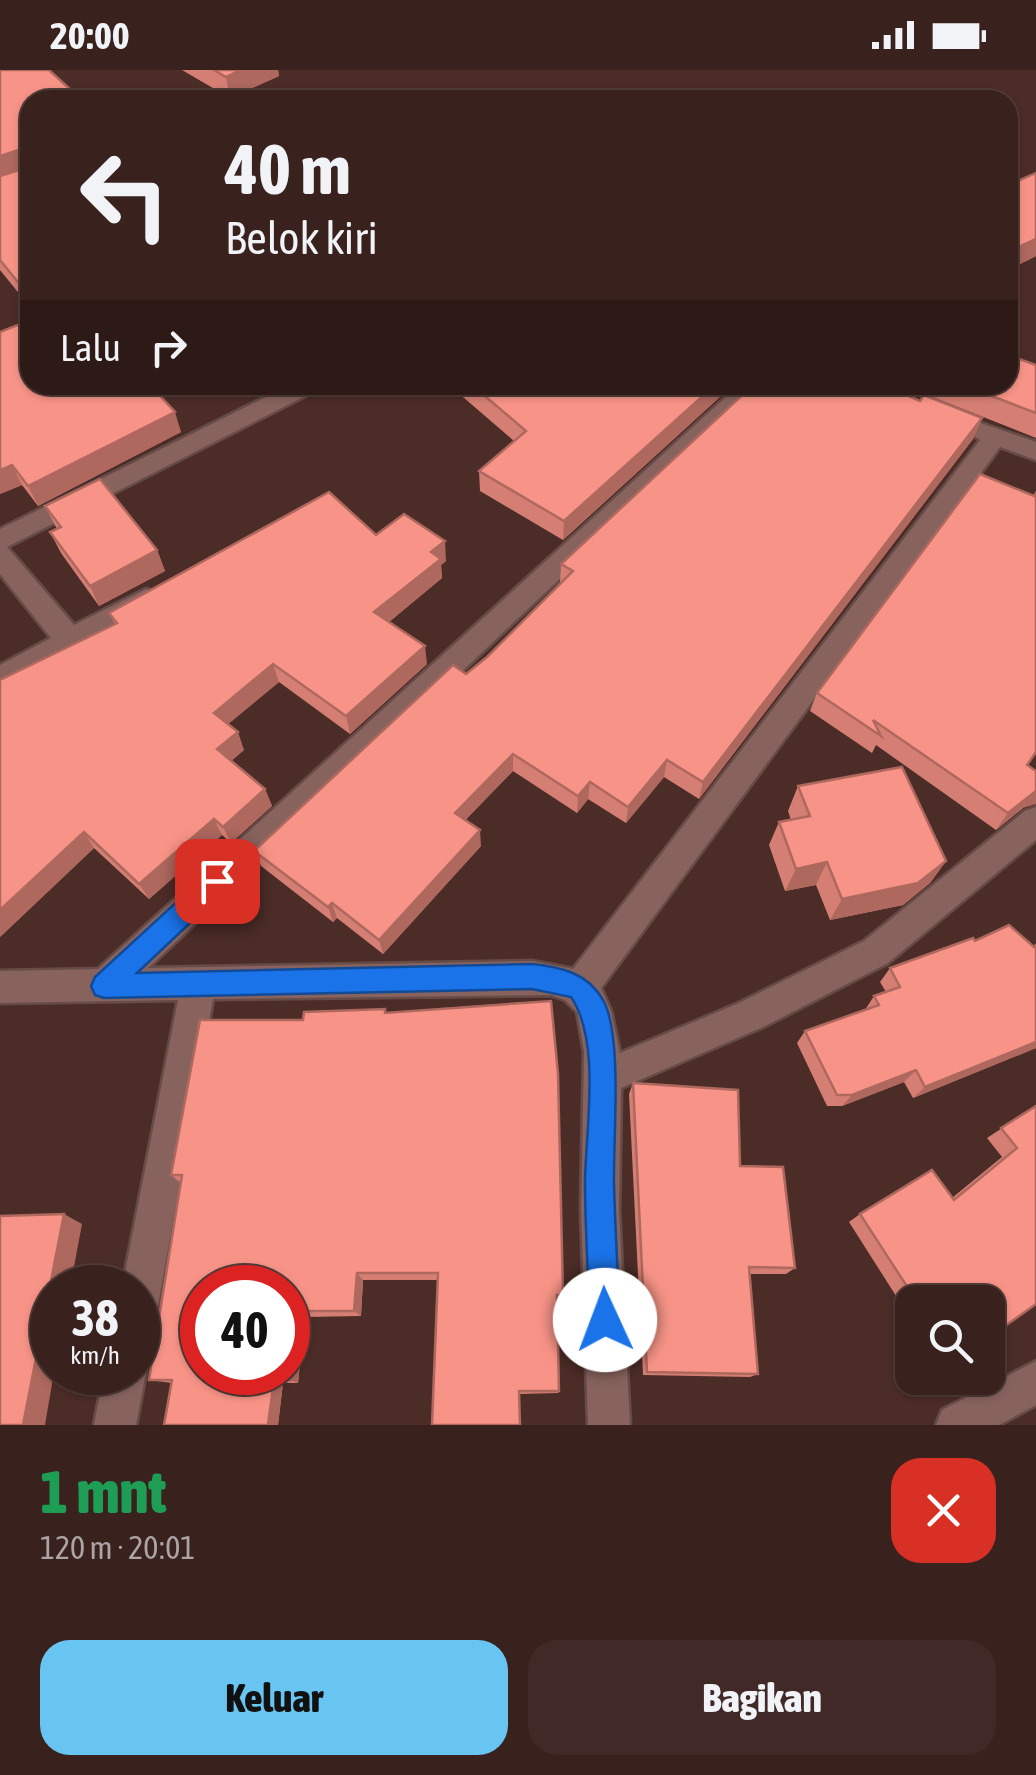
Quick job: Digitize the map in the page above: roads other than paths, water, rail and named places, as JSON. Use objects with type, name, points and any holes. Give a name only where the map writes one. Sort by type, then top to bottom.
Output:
[{"type":"street","points":[[0,540],[289,395]]},
{"type":"street","points":[[104,986],[742,395]]},
{"type":"street","points":[[959,422],[1036,452]]},
{"type":"street","points":[[580,988],[995,437]]},
{"type":"street","points":[[0,555],[71,642]]},
{"type":"street","points":[[0,680],[176,582]]},
{"type":"street","points":[[602,1078],[750,1015],[876,952],[1036,821]]},
{"type":"street","points":[[0,987],[532,977],[553,978],[580,988],[594,1009],[602,1078],[600,1182],[609,1425]]},
{"type":"street","points":[[146,1265],[198,986]]},
{"type":"street","points":[[957,1425],[1036,1382]]},
{"type":"street","points":[[115,1425],[121,1395]]}]
